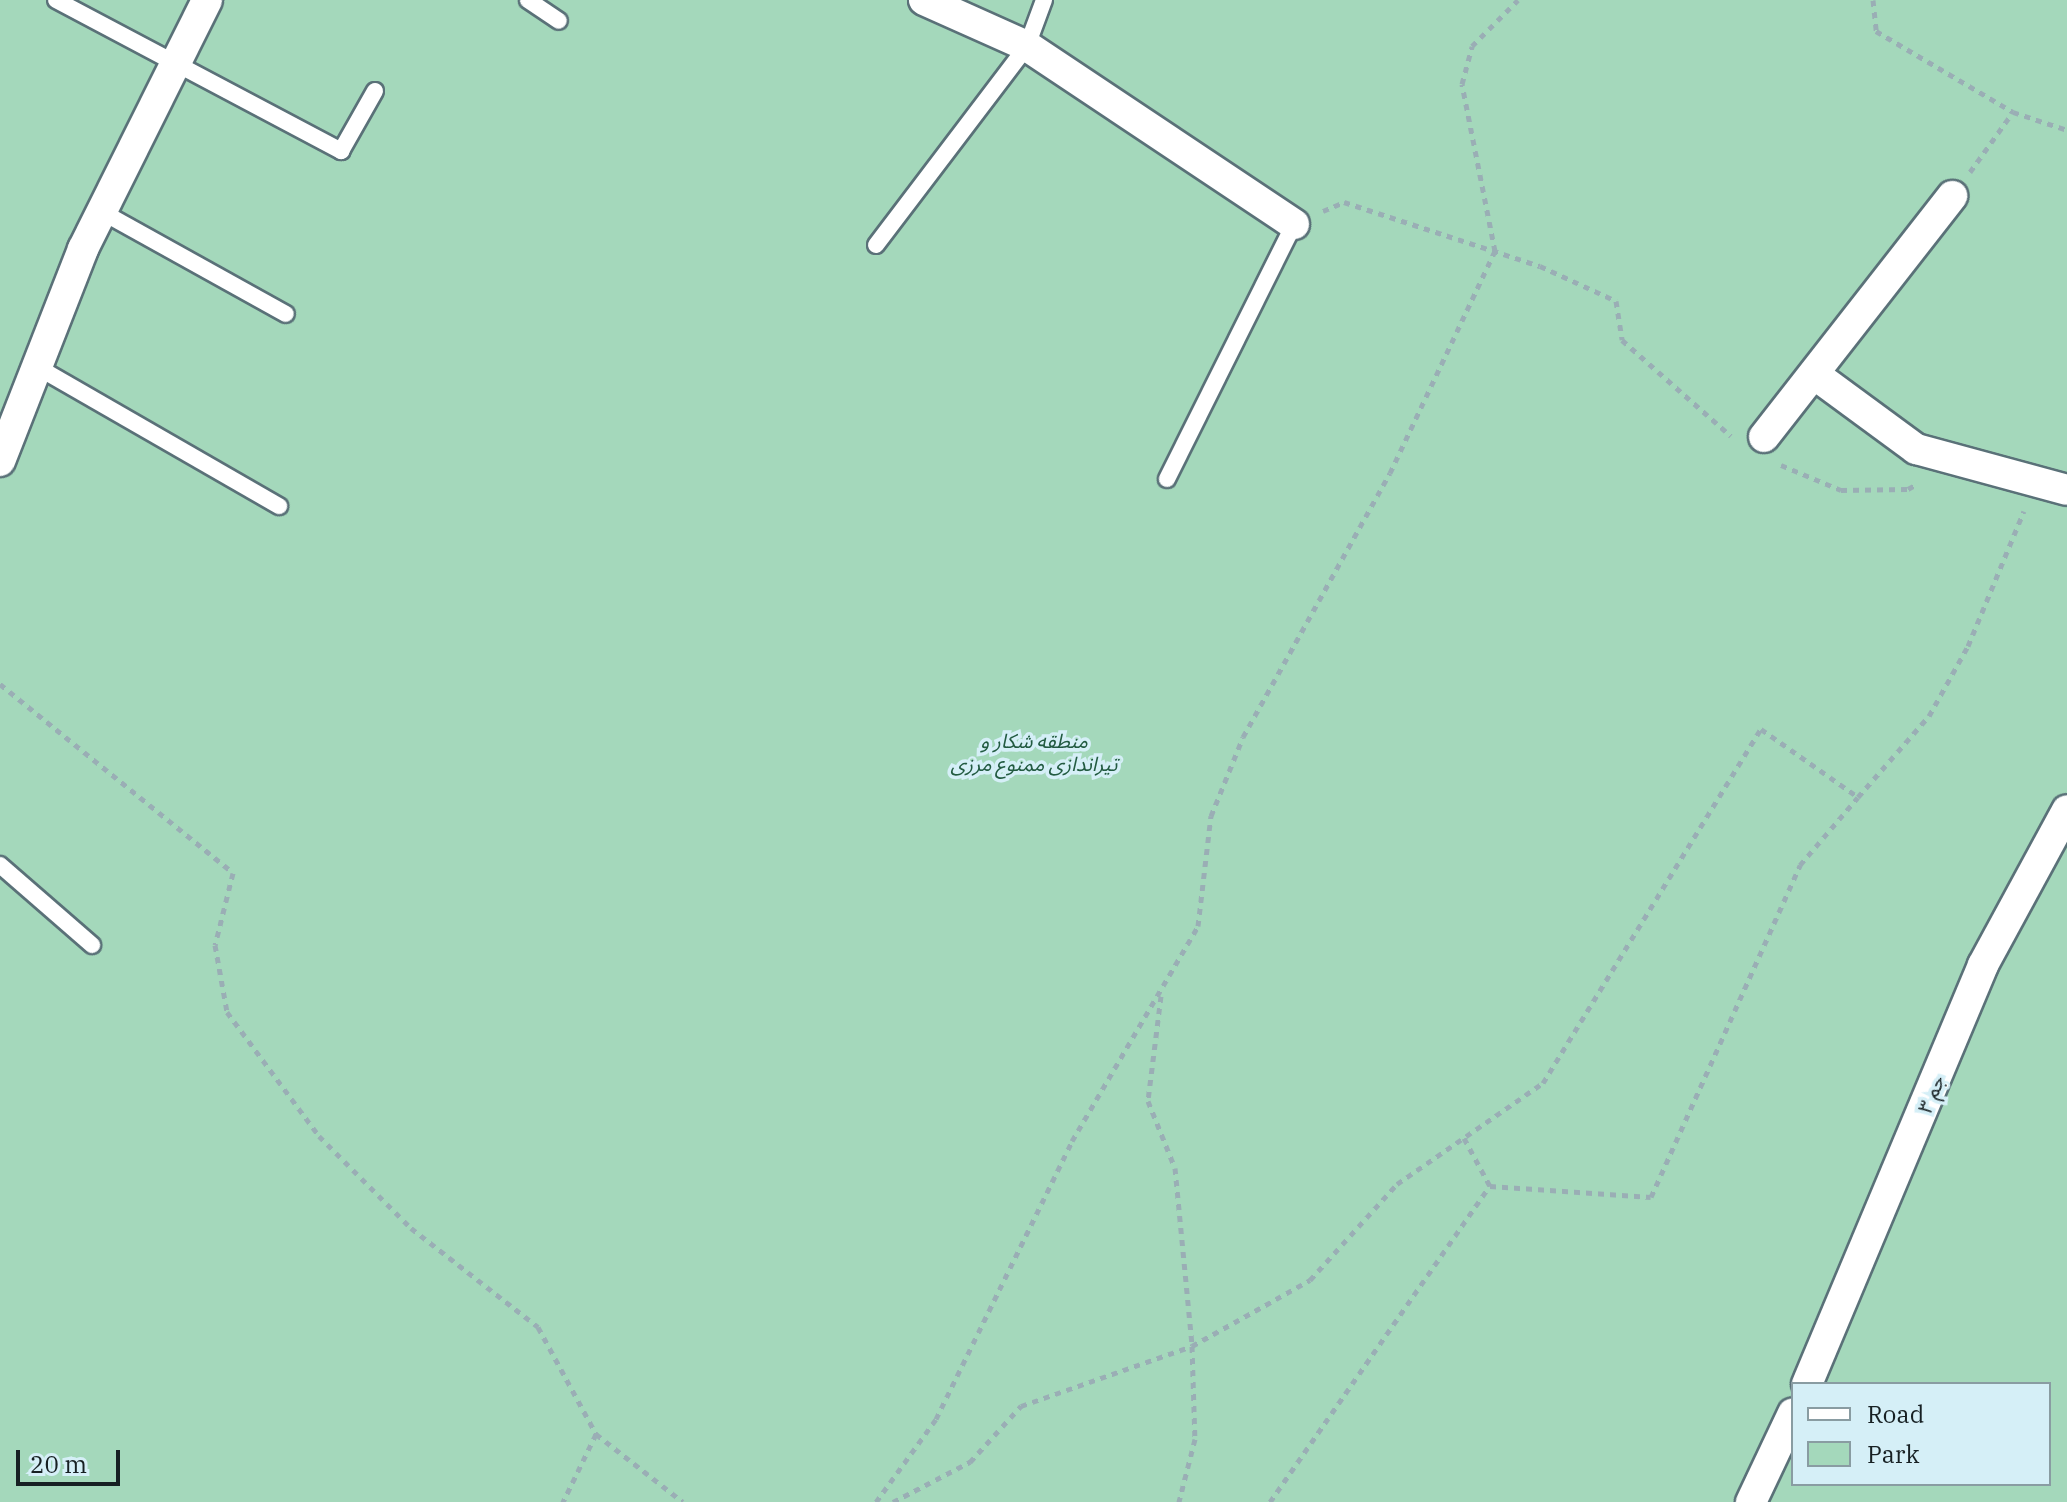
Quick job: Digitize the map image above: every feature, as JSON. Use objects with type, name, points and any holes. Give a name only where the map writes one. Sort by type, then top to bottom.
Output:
[{"type":"street","points":[[0,461],[102,212],[207,0]]},
{"type":"street","points":[[924,0],[1027,46],[1294,224]]},
{"type":"street","points":[[1758,447],[1952,196]]},
{"type":"street","points":[[1814,374],[1916,449],[2067,490]]},
{"type":"street","name":"جم ۳","points":[[1808,1382],[1983,965],[2067,810]]},
{"type":"street","points":[[1751,1502],[1791,1417]]},
{"type":"lane","points":[[56,0],[341,151],[375,91]]},
{"type":"lane","points":[[528,0],[559,21]]},
{"type":"lane","points":[[876,245],[1027,46],[1044,0]]},
{"type":"lane","points":[[102,212],[286,314]]},
{"type":"lane","points":[[1167,479],[1294,224]]},
{"type":"lane","points":[[39,368],[279,506]]},
{"type":"lane","points":[[0,865],[92,945]]},
{"type":"path","points":[[876,1502],[936,1419],[1072,1141],[1198,926],[1211,816],[1243,737],[1390,473],[1495,251],[1462,84],[1472,46],[1518,0]]},
{"type":"path","points":[[1873,0],[1876,31],[2013,112],[2067,130]]},
{"type":"path","points":[[1952,196],[2013,112]]},
{"type":"path","points":[[1294,224],[1344,202],[1495,251],[1616,301],[1622,340],[1758,447],[1841,490],[1908,489],[1955,460]]},
{"type":"path","points":[[1490,1186],[1651,1197],[1800,865],[1929,716],[1968,646],[2035,482]]},
{"type":"path","points":[[0,684],[233,873],[215,945],[227,1012],[319,1136],[411,1228],[538,1327],[596,1434],[683,1502]]},
{"type":"path","points":[[893,1502],[970,1462],[1021,1406],[1192,1346],[1310,1280],[1397,1184],[1543,1083],[1761,729],[1858,797]]},
{"type":"path","points":[[1161,991],[1148,1101],[1175,1168],[1192,1346],[1195,1439],[1179,1502]]},
{"type":"path","points":[[1464,1138],[1490,1186]]},
{"type":"path","points":[[1270,1502],[1327,1427],[1490,1186]]},
{"type":"path","points":[[563,1502],[596,1434]]},
{"type":"green space","name":"منطقه شکار و تیراندازی ممنوع مرزی","points":[[0,0],[2067,0],[2067,1502],[0,1502]]}]
